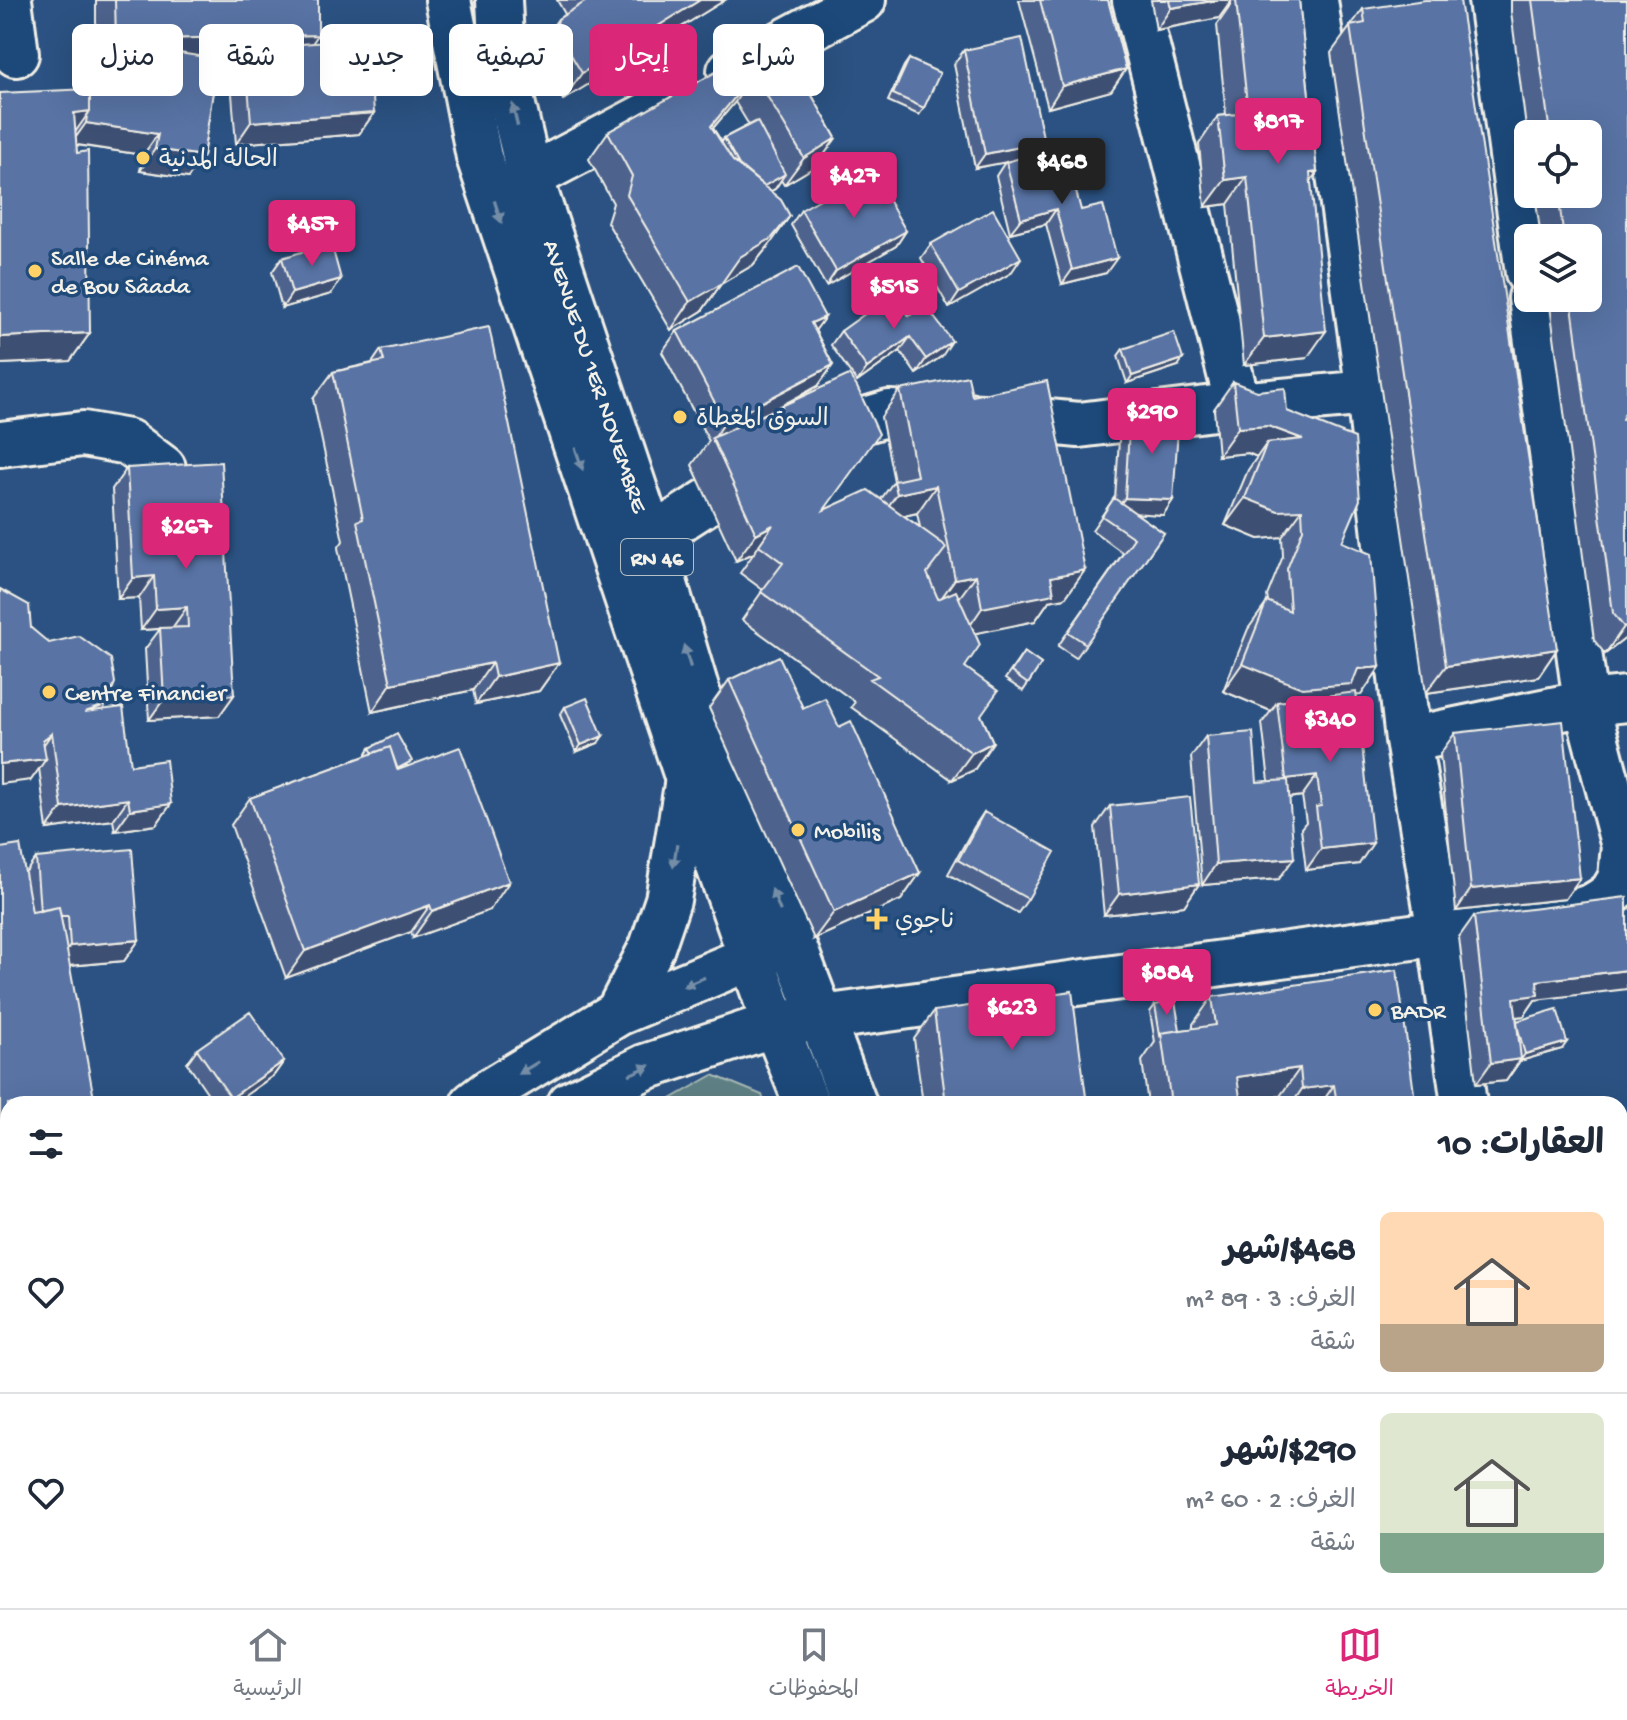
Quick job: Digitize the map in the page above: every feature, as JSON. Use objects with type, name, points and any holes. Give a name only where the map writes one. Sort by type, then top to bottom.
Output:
[{"type":"street","points":[[9,0],[16,54]]},
{"type":"street","name":"AVENUE DU 1ER NOVEMBRE","points":[[448,0],[479,157],[688,779],[772,950],[820,1017],[851,1096]]},
{"type":"street","name":"AVENUE DU 1ER NOVEMBRE","points":[[499,0],[502,60],[530,177],[651,538],[698,695],[772,950],[775,1024],[804,1096]]},
{"type":"street","points":[[530,177],[863,0]]},
{"type":"street","points":[[1135,0],[1238,405]]},
{"type":"street","points":[[1315,0],[1369,393],[1408,740],[1463,1096]]},
{"type":"street","points":[[1491,0],[1521,224]]},
{"type":"street","points":[[586,1096],[645,1067],[775,1024],[1573,913],[1603,900],[1618,886],[1624,846],[1606,701],[1534,312]]},
{"type":"street","points":[[651,538],[735,484],[842,427],[889,413],[1007,418],[1079,425],[1238,405],[1369,393]]},
{"type":"street","points":[[0,444],[83,434],[128,442],[163,468]]},
{"type":"street","points":[[1408,740],[1606,701]]},
{"type":"street","points":[[618,1013],[652,947],[668,900],[688,779]]},
{"type":"street","points":[[483,1096],[618,1013],[772,950]]},
{"type":"green space","points":[[713,1075],[762,1096],[676,1096]]},
{"type":"building","points":[[115,0],[318,0],[318,35],[304,35],[304,24],[199,24],[199,38],[183,38],[183,24],[116,24]]},
{"type":"building","points":[[588,0],[700,0],[661,24],[589,24],[589,69],[582,73],[573,58],[573,24],[557,24],[558,19]]},
{"type":"building","points":[[1040,0],[1108,0],[1126,69],[1062,86]]},
{"type":"building","points":[[1169,0],[1218,0],[1171,8]]},
{"type":"building","points":[[1236,0],[1299,0],[1317,172],[1310,173],[1326,331],[1264,338],[1247,177],[1225,180],[1218,116],[1248,113]]},
{"type":"building","points":[[1425,0],[1460,0],[1557,649],[1446,666],[1350,26],[1365,23],[1363,9]]},
{"type":"building","points":[[1532,0],[1627,0],[1627,409],[1622,419],[1627,422],[1627,625],[1624,627],[1613,613],[1573,312],[1602,312],[1602,224],[1562,224],[1560,208],[1602,208],[1602,120],[1548,120]]},
{"type":"building","points":[[1022,38],[1044,142],[985,154],[964,50]]},
{"type":"building","points":[[320,43],[320,96],[373,96],[374,113],[251,122],[249,96],[304,96],[304,44]]},
{"type":"building","points":[[183,54],[199,56],[199,96],[212,96],[203,156],[155,149],[158,134],[86,123],[90,96],[183,96]]},
{"type":"building","points":[[909,59],[940,73],[924,108],[893,94]]},
{"type":"building","points":[[713,74],[713,96],[736,96],[711,126],[733,161],[781,200],[790,216],[772,238],[740,257],[721,284],[690,302],[627,195],[632,176],[608,132],[673,96],[697,96],[697,83]]},
{"type":"building","name":"Salle de Cinéma de Bou Sâada","points":[[72,90],[72,96],[90,96],[90,111],[74,113],[77,153],[88,151],[90,333],[0,337],[0,93]]},
{"type":"building","points":[[767,96],[812,96],[836,138],[804,158]]},
{"type":"building","points":[[757,121],[785,174],[764,186],[739,165],[724,138]]},
{"type":"building","points":[[1064,146],[1081,210],[1103,205],[1117,258],[1072,270],[1056,209],[1021,219],[1006,162]]},
{"type":"building","points":[[871,170],[906,231],[836,271],[801,210]]},
{"type":"building","points":[[993,209],[1021,258],[959,293],[931,244]]},
{"type":"building","points":[[331,243],[341,279],[292,293],[282,258]]},
{"type":"building","points":[[798,267],[825,317],[811,323],[833,365],[725,422],[677,331]]},
{"type":"building","points":[[894,293],[909,316],[925,305],[952,341],[926,359],[910,337],[867,368],[841,331]]},
{"type":"building","points":[[489,327],[559,663],[495,677],[492,663],[391,684],[357,521],[363,519],[333,372],[384,361],[381,350]]},
{"type":"building","points":[[1174,332],[1183,359],[1132,376],[1123,349]]},
{"type":"building","points":[[849,375],[879,434],[824,510],[868,490],[946,548],[927,573],[938,599],[956,591],[980,645],[965,667],[998,691],[981,715],[993,742],[972,753],[870,679],[878,676],[761,592],[783,563],[759,545],[773,525],[756,534],[712,438]]},
{"type":"building","points":[[968,376],[972,396],[1047,381],[1085,570],[1051,577],[1054,594],[982,608],[976,575],[955,579],[936,486],[897,494],[894,481],[917,476],[900,390]]},
{"type":"building","points":[[1233,382],[1257,391],[1285,388],[1287,411],[1355,438],[1360,500],[1342,542],[1371,554],[1380,667],[1358,669],[1352,684],[1302,688],[1242,664],[1267,601],[1290,611],[1287,569],[1303,529],[1302,510],[1278,511],[1245,498],[1267,443],[1303,439],[1268,426],[1238,428]]},
{"type":"building","points":[[1130,412],[1179,415],[1173,500],[1125,498]]},
{"type":"building","points":[[221,462],[234,695],[164,699],[160,628],[188,627],[187,607],[156,609],[154,576],[133,578],[127,468]]},
{"type":"building","points":[[1114,498],[1164,533],[1086,644],[1068,632],[1134,538],[1102,516]]},
{"type":"building","points":[[0,589],[29,605],[31,628],[49,643],[79,636],[111,659],[115,683],[106,705],[85,712],[123,707],[131,765],[166,760],[171,804],[130,810],[128,799],[62,808],[52,733],[43,740],[46,759],[0,764]]},
{"type":"building","points":[[1024,652],[1041,664],[1028,684],[1011,672]]},
{"type":"building","points":[[779,656],[803,708],[825,698],[839,727],[851,721],[920,873],[834,912],[729,680]]},
{"type":"building","points":[[1356,692],[1373,843],[1321,849],[1316,807],[1321,806],[1317,775],[1286,779],[1277,702]]},
{"type":"building","points":[[587,698],[603,736],[581,745],[565,707]]},
{"type":"building","points":[[1563,721],[1580,878],[1471,889],[1455,733]]},
{"type":"building","points":[[1253,732],[1257,782],[1288,780],[1294,858],[1216,864],[1206,736]]},
{"type":"building","points":[[397,734],[412,761],[397,769],[390,747],[373,753],[370,748]]},
{"type":"building","points":[[390,747],[398,770],[460,747],[509,882],[432,911],[430,905],[305,951],[250,798]]},
{"type":"building","points":[[1190,797],[1199,884],[1119,894],[1110,806]]},
{"type":"building","points":[[984,812],[1055,852],[1028,899],[958,860]]},
{"type":"building","points":[[20,845],[32,912],[59,907],[94,1096],[0,1096],[0,848]]},
{"type":"building","points":[[132,849],[139,940],[70,946],[68,916],[61,916],[59,907],[40,911],[36,858]]},
{"type":"building","points":[[1627,897],[1627,970],[1537,981],[1538,995],[1514,998],[1521,1059],[1491,1063],[1474,916]]},
{"type":"building","points":[[1397,970],[1414,1096],[1336,1096],[1334,1085],[1302,1089],[1300,1068],[1237,1077],[1240,1096],[1170,1096],[1161,1033],[1216,1025],[1212,997]]},
{"type":"building","points":[[1072,991],[1086,1096],[945,1096],[934,1011]]},
{"type":"building","points":[[1175,1001],[1180,1030],[1160,1035],[1155,1005]]},
{"type":"building","points":[[1557,1009],[1567,1042],[1525,1054],[1517,1021]]},
{"type":"building","points":[[250,1012],[284,1061],[230,1096],[197,1049]]},
{"type":"place","name":"الحالة المدنية","points":[[143,158]]},
{"type":"place","name":"Salle de Cinéma de Bou Sâada","points":[[35,271]]},
{"type":"place","name":"السوق المغطاة","points":[[680,417]]},
{"type":"place","name":"Centre Financier","points":[[49,692]]},
{"type":"place","name":"Mobilis","points":[[798,830]]},
{"type":"place","name":"ناجوي","points":[[877,919]]},
{"type":"place","name":"BADR","points":[[1375,1010]]}]
